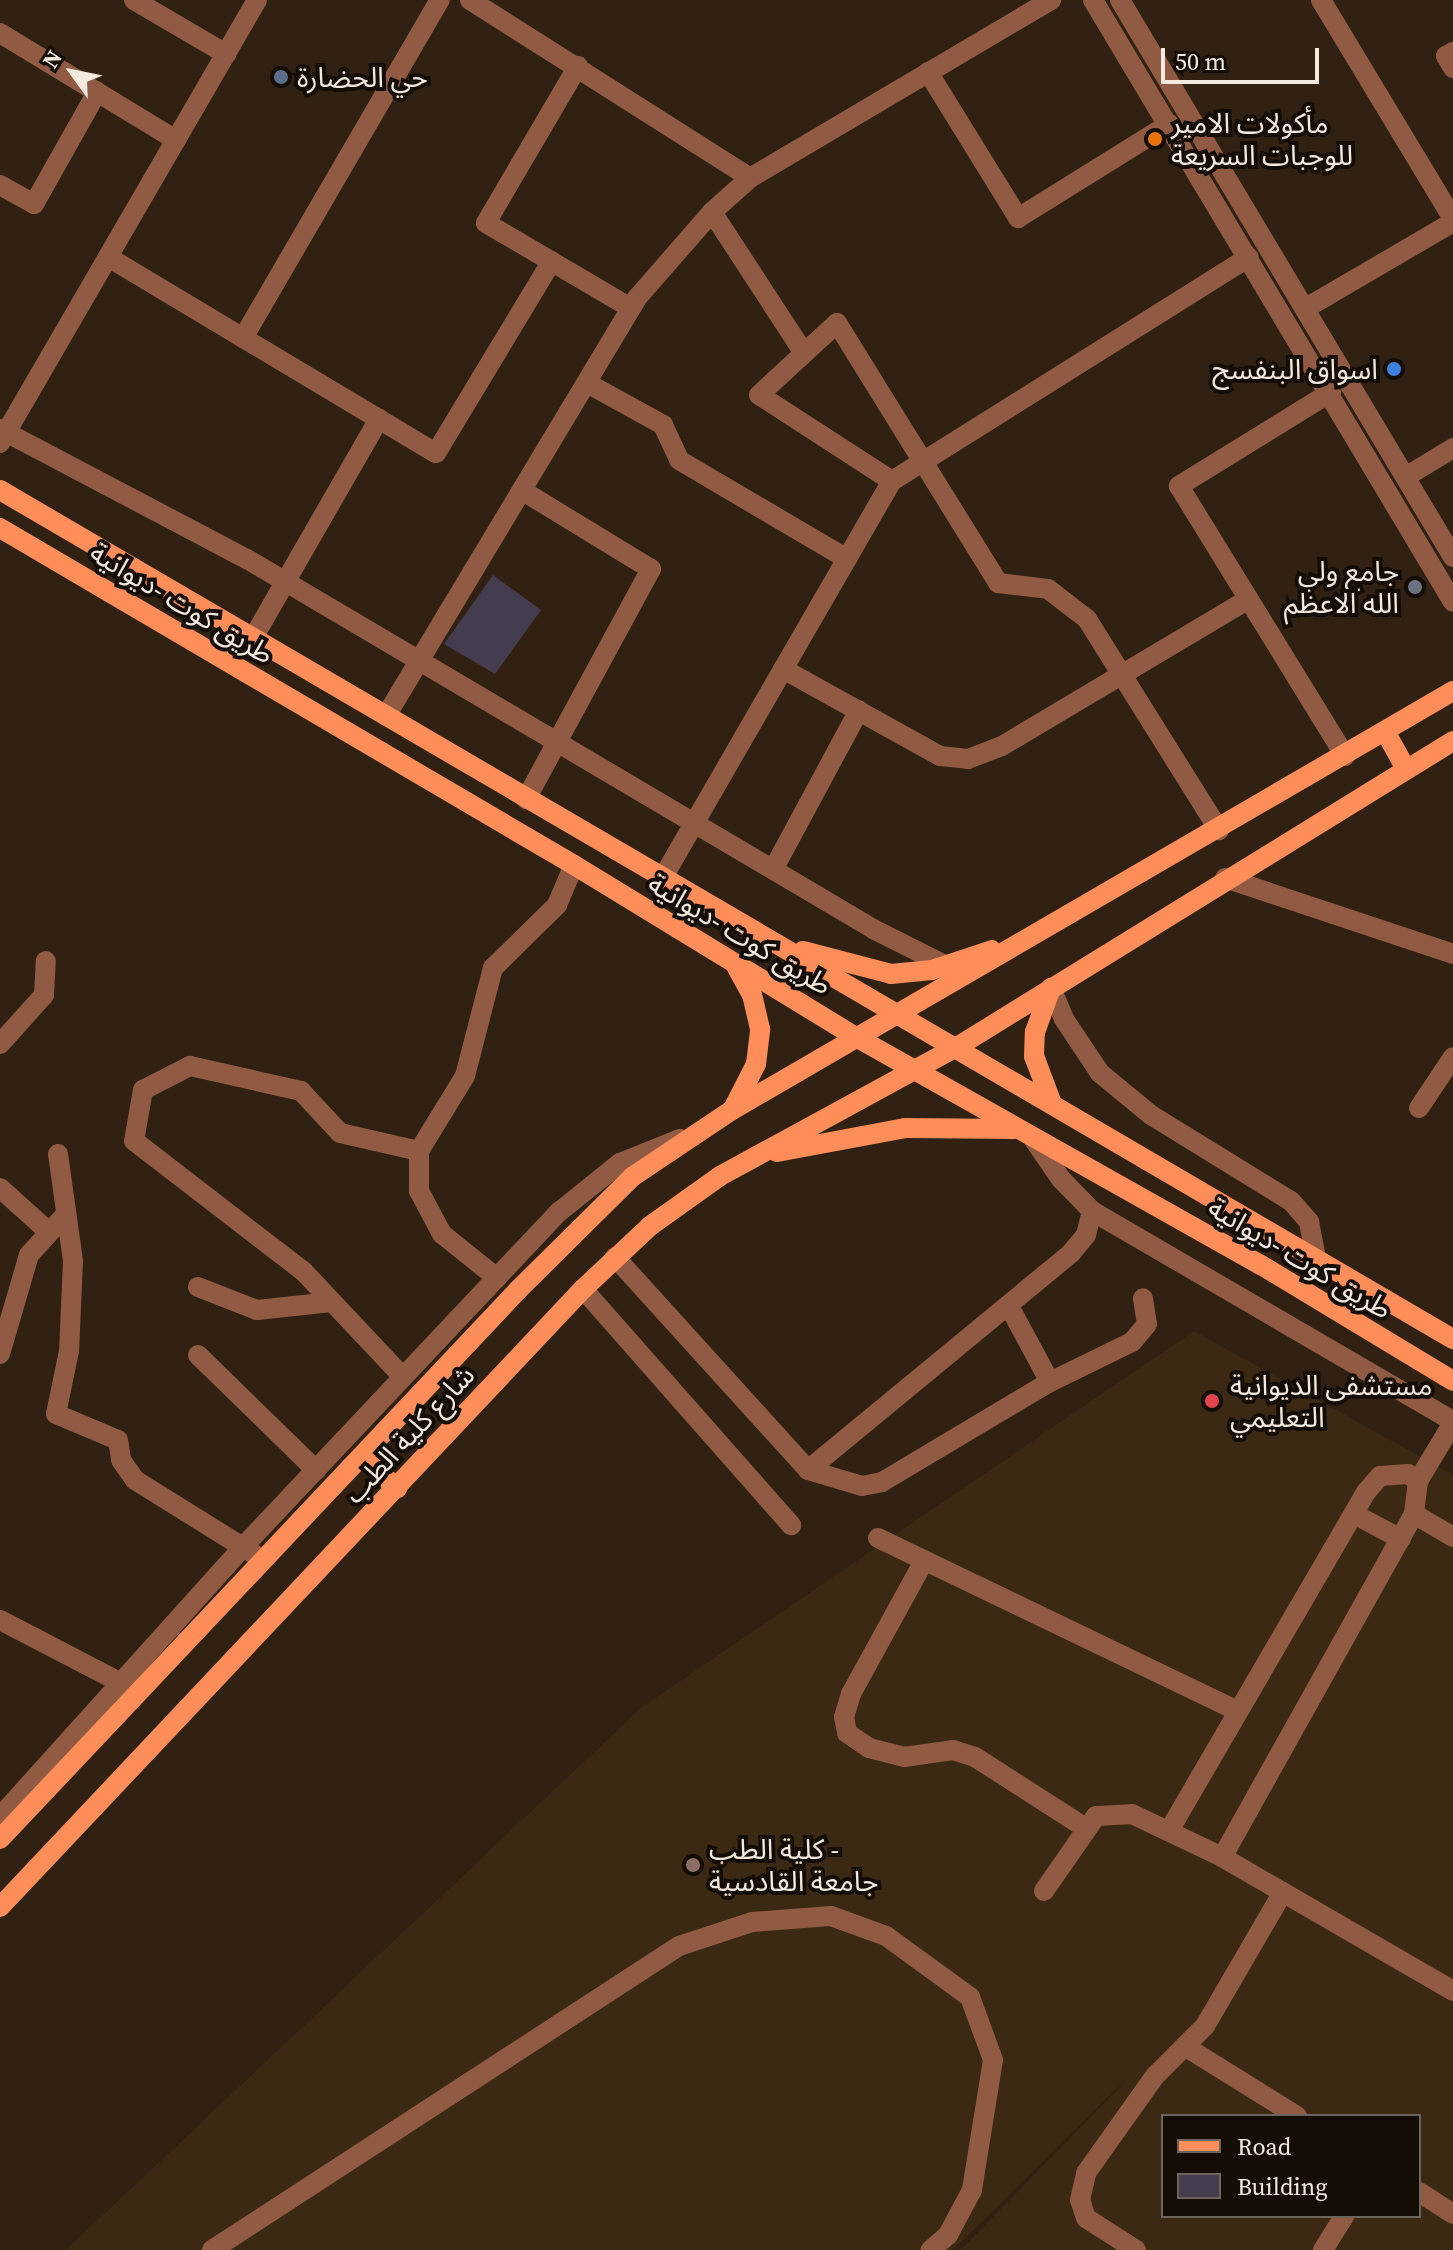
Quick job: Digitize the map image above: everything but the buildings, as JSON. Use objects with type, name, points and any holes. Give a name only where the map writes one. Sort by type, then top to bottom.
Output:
[{"type":"main road","name":"طريق كوت -ديوانية","points":[[0,490],[783,950],[1315,1254],[1453,1339]]},
{"type":"main road","name":"طريق كوت -ديوانية","points":[[0,528],[574,865],[856,1037],[1261,1265],[1453,1381]]},
{"type":"main road","points":[[783,950],[891,974],[947,966],[1034,939],[1453,691]]},
{"type":"main road","points":[[1386,733],[1406,769]]},
{"type":"main road","name":"شارع كلية الطب","points":[[0,1907],[583,1289],[615,1257],[685,1199],[753,1156],[957,1047],[1225,878],[1453,741]]},
{"type":"main road","name":"شارع كلية الطب","points":[[3,1827],[140,1693],[600,1205],[695,1133],[732,1110],[856,1037],[1034,939]]},
{"type":"main road","points":[[732,1110],[751,1080],[760,1029],[752,995],[734,965]]},
{"type":"main road","points":[[1051,988],[1035,1032],[1034,1056],[1051,1101]]},
{"type":"main road","points":[[753,1156],[905,1128],[1024,1133]]},
{"type":"main road","points":[[361,1457],[397,1488]]},
{"type":"street","points":[[134,0],[226,54]]},
{"type":"street","points":[[257,0],[2,435],[284,581],[875,930],[947,966]]},
{"type":"street","points":[[243,338],[440,0]]},
{"type":"street","points":[[470,0],[750,178]]},
{"type":"street","points":[[386,716],[631,308],[712,212],[750,178],[1051,0]]},
{"type":"street","points":[[1093,0],[1331,392],[1453,602]]},
{"type":"street","points":[[1120,0],[1453,557]]},
{"type":"street","points":[[1306,308],[1453,220],[1321,0]]},
{"type":"street","points":[[0,33],[176,140]]},
{"type":"street","points":[[1453,52],[1446,56],[1453,68]]},
{"type":"street","points":[[578,66],[486,223],[631,308]]},
{"type":"street","points":[[928,72],[1018,218],[1169,124]]},
{"type":"street","points":[[0,185],[34,204],[97,92]]},
{"type":"street","points":[[712,212],[804,353]]},
{"type":"street","points":[[108,257],[436,453],[552,261]]},
{"type":"street","points":[[662,879],[892,481],[921,459],[1249,257]]},
{"type":"street","points":[[892,481],[759,395],[837,323],[998,583],[1048,589],[1068,600],[1087,619],[1219,830]]},
{"type":"street","points":[[587,383],[663,425],[679,460],[847,559]]},
{"type":"street","points":[[1331,392],[1179,486],[1345,756]]},
{"type":"street","points":[[253,638],[379,419]]},
{"type":"street","points":[[1407,476],[1453,448]]},
{"type":"street","points":[[523,491],[651,569],[526,799]]},
{"type":"street","points":[[783,669],[940,756],[968,759],[1002,746],[1249,599]]},
{"type":"street","points":[[774,868],[859,710]]},
{"type":"street","points":[[497,1278],[442,1234],[419,1191],[419,1151],[465,1076],[493,968],[557,905],[574,865]]},
{"type":"street","points":[[1225,878],[1453,954]]},
{"type":"street","points":[[0,1044],[44,995],[46,961]]},
{"type":"street","points":[[1051,988],[1064,1019],[1100,1073],[1151,1115],[1291,1201],[1309,1222],[1315,1254]]},
{"type":"street","points":[[1419,1108],[1453,1057]]},
{"type":"street","points":[[403,1377],[303,1271],[134,1141],[143,1090],[190,1066],[301,1091],[340,1133],[419,1151]]},
{"type":"street","points":[[3,1827],[121,1683],[243,1547],[559,1212],[620,1163],[695,1133]]},
{"type":"street","points":[[1024,1133],[1092,1211],[1453,1422],[1418,1481],[1414,1514],[1401,1539],[1222,1857]]},
{"type":"street","points":[[58,1154],[73,1261],[69,1351],[56,1414],[118,1440],[121,1460],[135,1480],[264,1560]]},
{"type":"street","points":[[0,1188],[49,1232]]},
{"type":"street","points":[[808,1470],[1010,1308],[1086,1235],[1092,1211]]},
{"type":"street","points":[[0,1354],[29,1255],[66,1214]]},
{"type":"street","points":[[615,1257],[808,1470],[862,1486],[882,1482],[1050,1382],[1132,1342],[1147,1324],[1143,1298]]},
{"type":"street","points":[[198,1287],[257,1310],[332,1302]]},
{"type":"street","points":[[583,1289],[791,1525]]},
{"type":"street","points":[[1010,1308],[1050,1382]]},
{"type":"street","points":[[198,1355],[316,1470]]},
{"type":"street","points":[[1170,1829],[1354,1514],[1380,1476],[1394,1471],[1418,1481]]},
{"type":"street","points":[[1354,1514],[1401,1539]]},
{"type":"street","points":[[1414,1514],[1453,1537]]},
{"type":"street","points":[[878,1538],[1237,1711]]},
{"type":"street","points":[[924,1561],[851,1694],[844,1717],[847,1733],[869,1748],[904,1757],[953,1750],[975,1757],[1084,1827]]},
{"type":"street","points":[[0,1620],[140,1693]]},
{"type":"street","points":[[1044,1891],[1084,1827],[1113,1811],[1170,1829],[1453,1991]]},
{"type":"street","points":[[1136,2250],[1086,2218],[1080,2200],[1086,2173],[1155,2076],[1205,2026],[1283,1892]]},
{"type":"street","points":[[212,2250],[679,1946],[752,1922],[831,1916],[886,1936],[970,1997],[993,2060],[972,2190],[948,2235],[931,2250]]},
{"type":"street","points":[[1186,2047],[1294,2114]]},
{"type":"street","points":[[1421,2193],[1453,2214]]},
{"type":"street","points":[[1323,2250],[1343,2218]]},
{"type":"shaded area","points":[[1194,1331],[1453,1475],[1453,2250],[961,2250],[1134,2072],[953,2250],[66,2250],[642,1707]]},
{"type":"place","name":"حي الحضارة","points":[[281,77]]},
{"type":"place","name":"مأكولات الامير للوجبات السريعة","points":[[1155,139]]},
{"type":"place","name":"اسواق البنفسج","points":[[1394,369]]},
{"type":"place","name":"جامع ولي الله الاعظم","points":[[1415,587]]},
{"type":"place","name":"مستشفى الديوانية التعليمي","points":[[1212,1401]]},
{"type":"place","name":"كلية الطب - جامعة القادسية","points":[[693,1865]]}]
